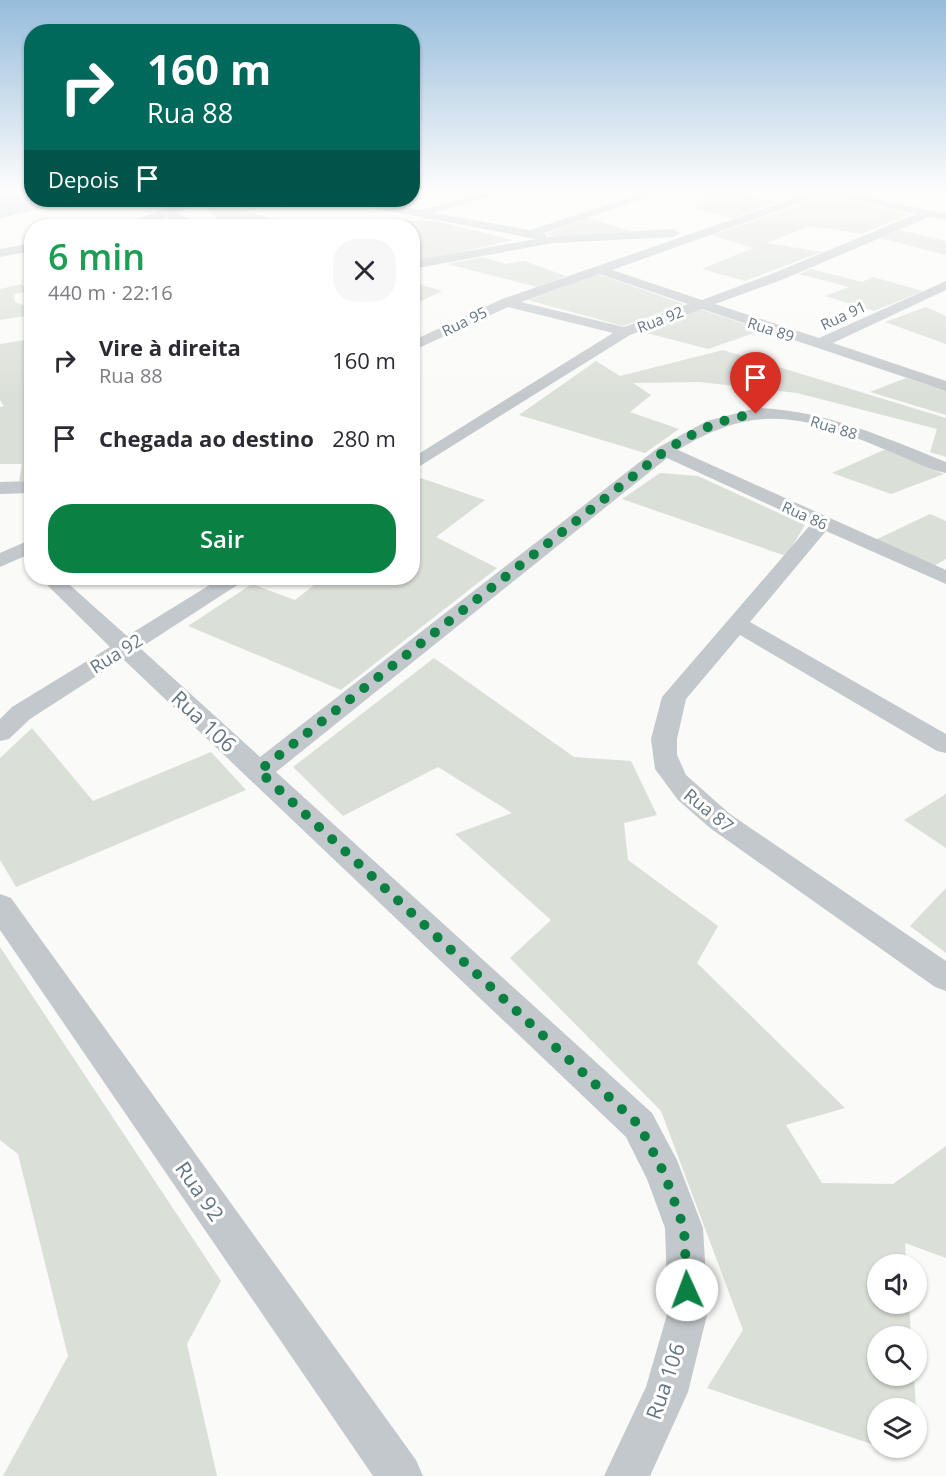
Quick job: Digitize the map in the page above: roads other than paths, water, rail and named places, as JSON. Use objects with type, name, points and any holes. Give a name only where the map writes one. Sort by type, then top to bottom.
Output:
[{"type":"street","points":[[420,263],[449,258]]},
{"type":"street","name":"Rua 95","points":[[420,343],[507,302],[629,258]]},
{"type":"street","name":"Rua 92","points":[[420,461],[625,332],[779,276],[822,258]]},
{"type":"street","name":"Rua 89","points":[[597,269],[946,386]]},
{"type":"street","name":"Rua 91","points":[[819,344],[946,285]]},
{"type":"street","points":[[507,302],[625,332]]},
{"type":"street","name":"Rua 88","points":[[259,771],[665,451],[692,434],[732,417],[782,415],[835,425],[946,468]]},
{"type":"street","name":"Rua 86","points":[[665,451],[946,578]]},
{"type":"street","points":[[0,488],[24,487]]},
{"type":"street","name":"Rua 87","points":[[823,523],[674,697],[664,727],[662,744],[670,776],[684,793],[720,821],[946,978]]},
{"type":"street","points":[[0,561],[24,553]]},
{"type":"street","name":"Rua 106","points":[[58,585],[639,1125],[664,1173],[684,1228],[688,1311],[666,1392],[627,1476]]},
{"type":"street","name":"Rua 92","points":[[0,733],[21,713],[224,585]]},
{"type":"street","points":[[736,623],[946,745]]},
{"type":"street","name":"Rua 92","points":[[0,906],[400,1476]]}]
